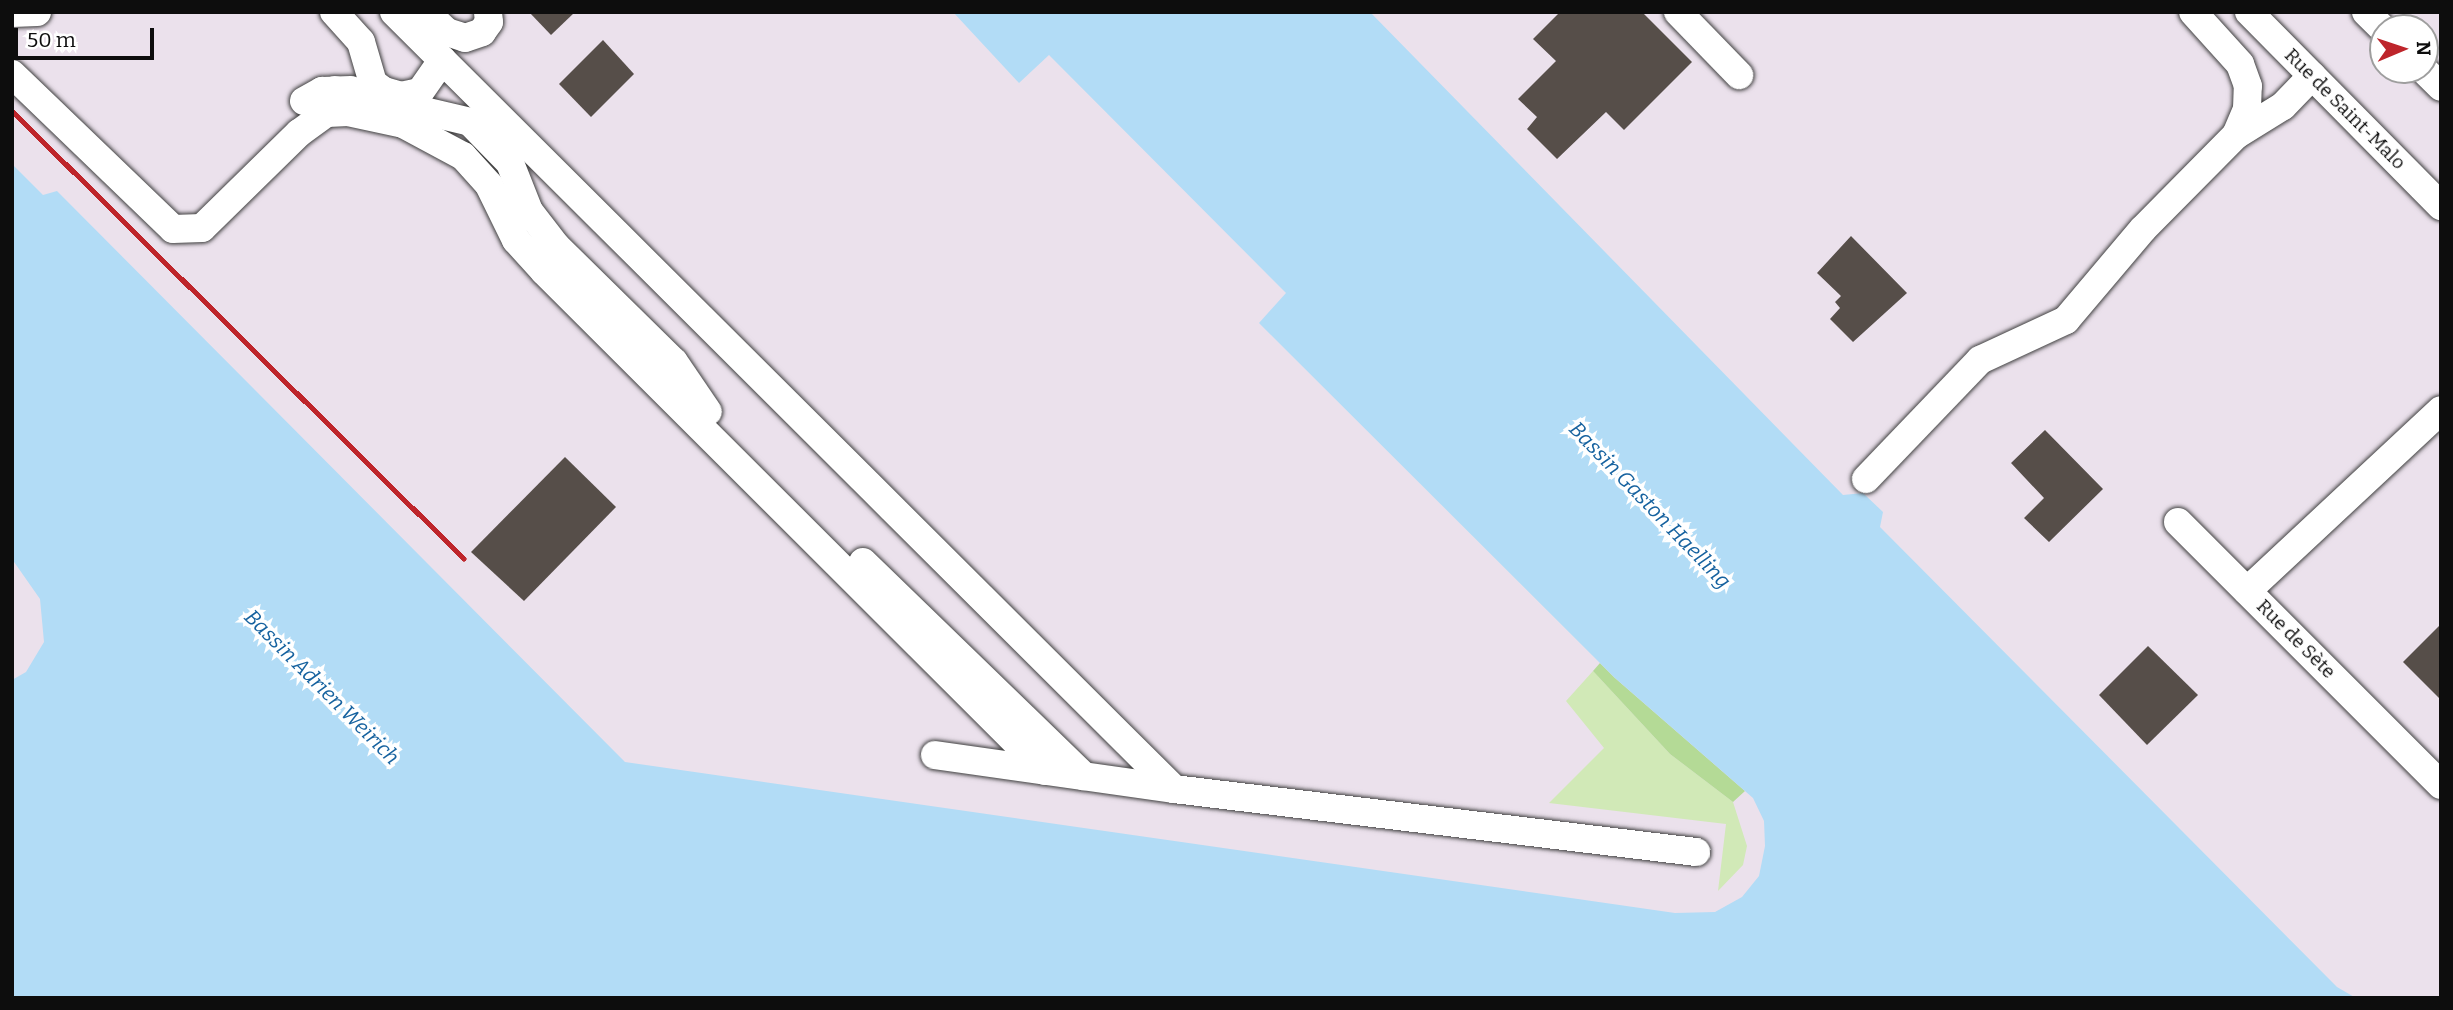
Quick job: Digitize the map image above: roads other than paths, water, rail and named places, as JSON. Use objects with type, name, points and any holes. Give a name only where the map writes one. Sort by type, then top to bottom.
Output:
[{"type":"street","points":[[12,13],[37,12]]},
{"type":"street","points":[[334,12],[361,42],[373,83],[384,91],[401,96],[420,93],[442,60]]},
{"type":"street","points":[[394,12],[1174,789]]},
{"type":"street","points":[[426,12],[447,32],[465,38],[482,32],[489,22],[488,12]]},
{"type":"street","points":[[1678,12],[1739,75]]},
{"type":"street","points":[[2193,12],[2240,64],[2248,86],[2246,109],[2236,135]]},
{"type":"street","name":"Rue de Saint-Malo","points":[[2249,12],[2441,206]]},
{"type":"street","points":[[12,74],[160,219],[173,229],[189,232],[202,228],[316,119],[342,101]]},
{"type":"street","points":[[1866,479],[1980,360],[2066,320],[2143,229],[2236,135],[2283,106],[2312,76]]},
{"type":"street","points":[[303,101],[342,101],[384,91]]},
{"type":"street","points":[[342,101],[417,120],[472,144],[503,177],[523,228],[537,246],[1084,776]]},
{"type":"street","points":[[342,101],[403,124],[463,156],[489,185],[516,240],[544,271],[1045,771]]},
{"type":"street","points":[[2248,591],[2441,410]]},
{"type":"street","name":"Rue de Sète","points":[[2178,522],[2441,785]]},
{"type":"street","points":[[935,755],[1174,789],[1696,852]]},
{"type":"water","points":[[953,12],[1370,12],[1843,495],[1863,493],[1883,512],[1880,527],[2337,987],[2356,998],[12,998],[12,680],[26,672],[44,642],[40,599],[12,559],[12,164],[43,195],[57,191],[625,762],[1675,913],[1715,912],[1742,897],[1759,876],[1765,846],[1764,821],[1753,798],[1615,678],[1259,323],[1286,293],[1049,55],[1019,83]]},
{"type":"railway","points":[[12,111],[464,559]]},
{"type":"water label","name":"Bassin Gaston Haelling","points":[[1650,505]]},
{"type":"water label","name":"Bassin Adrien Weirich","points":[[322,687]]}]
